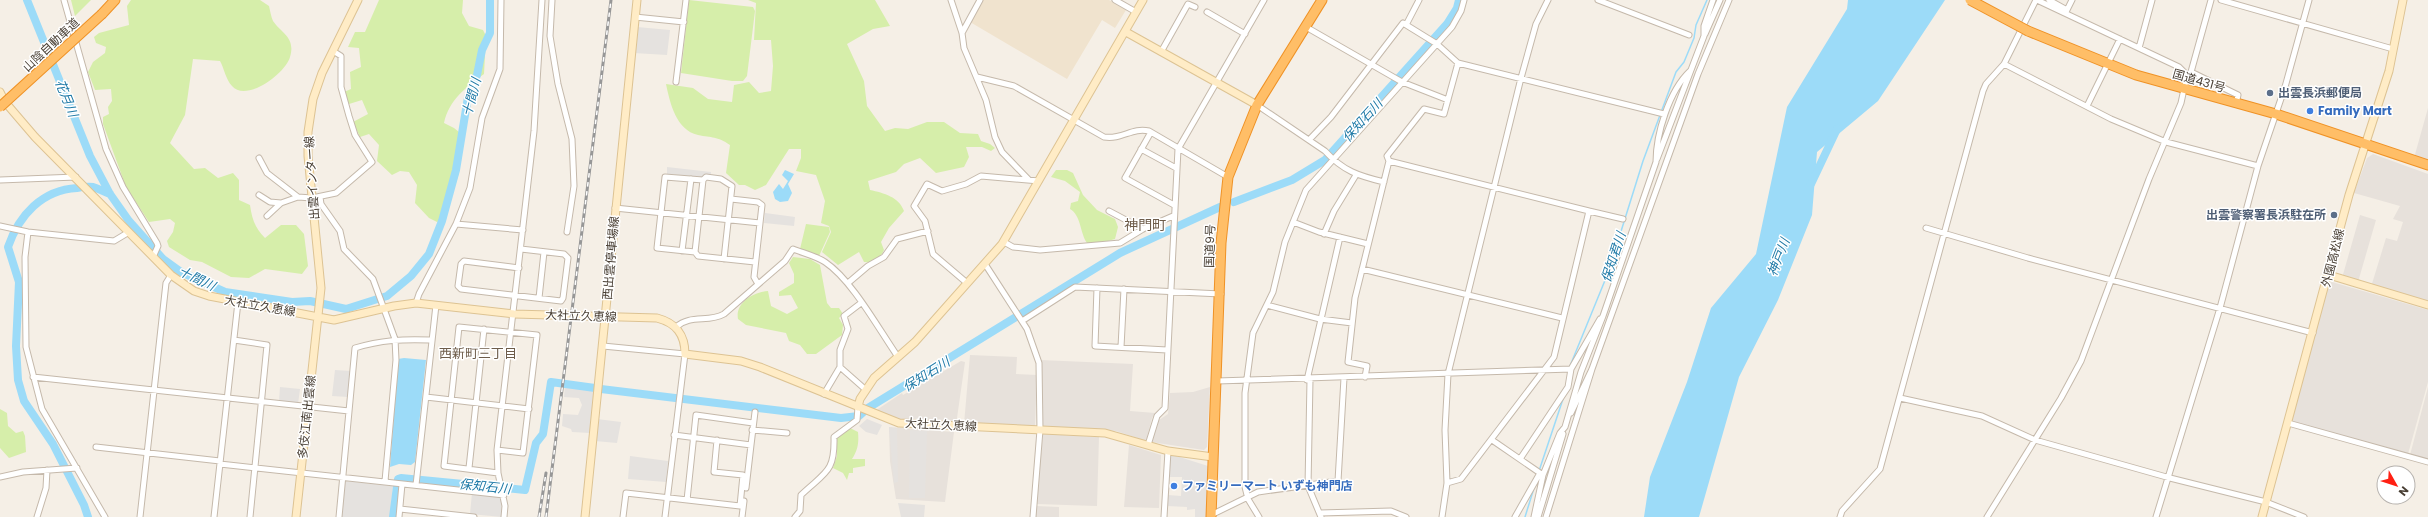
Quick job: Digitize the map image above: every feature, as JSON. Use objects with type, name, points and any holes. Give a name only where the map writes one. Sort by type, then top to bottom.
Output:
[{"type":"highway","name":"山陰自動車道","points":[[101,13],[111,0]]},
{"type":"highway","name":"山陰自動車道","points":[[1,105],[115,0]]},
{"type":"highway","name":"国道9号","points":[[1211,516],[1221,294],[1221,243],[1228,177],[1257,105],[1322,0]]},
{"type":"highway","name":"国道431号","points":[[1970,0],[2028,32],[2108,64],[2184,89],[2276,114],[2364,145],[2428,165]]},
{"type":"main road","name":"出雲インター線","points":[[318,317],[320,295],[316,198],[308,156],[308,132],[314,99],[322,73],[358,0]]},
{"type":"main road","name":"西出雲停車場線","points":[[585,517],[606,318],[615,208],[636,0]]},
{"type":"main road","points":[[859,410],[866,390],[874,378],[915,342],[1004,242],[1143,0]]},
{"type":"main road","name":"外園高松線","points":[[2262,517],[2364,145],[2385,86],[2403,0]]},
{"type":"main road","points":[[1126,32],[1257,105]]},
{"type":"main road","name":"大社立久恵線","points":[[0,92],[1,105],[91,192],[171,276],[194,291],[238,302],[334,320],[346,319],[385,308],[416,304],[514,314],[606,318],[657,318],[676,327]]},
{"type":"main road","points":[[2329,275],[2428,305]]},
{"type":"main road","name":"多伎江南出雲線","points":[[296,517],[318,317]]},
{"type":"main road","points":[[676,327],[683,338],[685,354]]},
{"type":"main road","name":"大社立久恵線","points":[[685,354],[741,362],[760,367],[859,410],[911,425],[1105,433],[1168,450],[1213,457]]},
{"type":"street","points":[[64,0],[106,149],[123,187],[157,243],[158,246],[153,257]]},
{"type":"street","points":[[416,304],[419,294],[456,224],[470,188],[482,118],[500,69],[501,0]]},
{"type":"street","points":[[504,517],[504,495],[498,473],[497,450],[514,314],[534,131],[542,0]]},
{"type":"street","points":[[552,0],[550,36],[558,84],[572,139],[574,186],[567,232]]},
{"type":"street","points":[[676,82],[686,0]]},
{"type":"street","points":[[951,0],[962,33],[964,48],[977,77],[1002,152],[1029,180]]},
{"type":"street","points":[[962,33],[980,0]]},
{"type":"street","points":[[1115,0],[1136,12]]},
{"type":"street","points":[[1148,445],[1157,416],[1165,408],[1172,233],[1178,149],[1218,83],[1264,0]]},
{"type":"street","points":[[1406,25],[1419,0]]},
{"type":"street","points":[[1259,517],[1248,499],[1245,487],[1246,381],[1253,333],[1274,292],[1285,242],[1306,190],[1334,161],[1452,27],[1461,11],[1464,0]]},
{"type":"street","points":[[1442,517],[1447,483],[1445,430],[1448,374],[1521,78],[1536,24],[1548,0]]},
{"type":"street","points":[[1598,0],[1690,35]]},
{"type":"street","points":[[1704,36],[1704,26],[1713,0]]},
{"type":"street","points":[[1538,517],[1581,372],[1603,316],[1656,162],[1704,36],[1720,0]]},
{"type":"street","points":[[1546,517],[1592,368],[1698,74],[1729,0]]},
{"type":"street","points":[[1840,517],[1842,511],[1880,469],[1983,91],[1986,84],[2004,64],[2037,0],[2066,12],[2179,67],[2189,74],[2238,95],[2236,104]]},
{"type":"street","points":[[2048,0],[2066,12]]},
{"type":"street","points":[[2066,12],[2072,0]]},
{"type":"street","points":[[2139,48],[2152,0]]},
{"type":"street","points":[[1986,517],[2035,440],[2081,361],[2113,280],[2149,179],[2166,142],[2189,74],[2211,0]]},
{"type":"street","points":[[2221,0],[2393,49]]},
{"type":"street","points":[[2156,517],[2170,478],[2220,308],[2258,166],[2276,114],[2309,0]]},
{"type":"street","points":[[1161,52],[1188,4],[1196,7]]},
{"type":"street","points":[[1207,12],[1245,34]]},
{"type":"street","points":[[635,17],[684,22]]},
{"type":"street","points":[[1309,140],[1331,117],[1403,23],[1437,44],[1458,63],[1664,114]]},
{"type":"street","points":[[1306,27],[1402,82],[1448,100]]},
{"type":"street","points":[[2087,106],[2120,39]]},
{"type":"street","points":[[259,195],[270,202],[280,203],[298,197],[316,198],[336,192],[372,162],[355,135],[340,87],[341,56],[333,51]]},
{"type":"street","points":[[1365,377],[1367,366],[1348,362],[1355,298],[1389,161],[1386,156],[1424,109],[1444,114],[1458,63]]},
{"type":"street","points":[[2004,64],[2111,119],[2166,142],[2258,166]]},
{"type":"street","points":[[1656,162],[1656,149],[1664,114],[1683,77],[1690,72]]},
{"type":"street","points":[[977,77],[1014,86],[1104,137],[1116,139],[1141,130],[1150,132],[1228,177]]},
{"type":"street","points":[[1257,105],[1325,151],[1334,161],[1356,175],[1384,182]]},
{"type":"street","points":[[1150,132],[1125,178],[1174,205]]},
{"type":"street","points":[[1141,149],[1176,168]]},
{"type":"street","points":[[259,158],[267,173],[298,197]]},
{"type":"street","points":[[1389,161],[1623,219]]},
{"type":"street","points":[[1324,234],[1334,210],[1356,175]]},
{"type":"street","points":[[967,283],[933,254],[925,221],[914,206],[927,184],[942,191],[966,184],[981,176],[1039,182]]},
{"type":"street","points":[[0,180],[76,177]]},
{"type":"street","points":[[724,259],[732,186],[721,179],[706,177],[703,180],[665,177],[657,248],[695,252],[698,256],[724,259],[755,262]]},
{"type":"street","points":[[682,251],[691,179]]},
{"type":"street","points":[[695,252],[703,180]]},
{"type":"street","points":[[316,198],[340,231],[344,249],[373,279],[385,308],[395,339],[395,368],[385,481]]},
{"type":"street","points":[[731,199],[758,202],[762,205],[754,277],[758,284]]},
{"type":"street","points":[[267,216],[280,203]]},
{"type":"street","points":[[615,208],[760,223]]},
{"type":"street","points":[[1109,211],[1143,229]]},
{"type":"street","points":[[1447,483],[1462,479],[1554,357],[1562,318],[1589,211]]},
{"type":"street","points":[[1004,242],[1013,246],[1040,250],[1120,243],[1143,229],[1173,219]]},
{"type":"street","points":[[1293,222],[1324,234],[1368,244]]},
{"type":"street","points":[[456,224],[523,230]]},
{"type":"street","points":[[0,226],[28,232],[114,241],[129,232]]},
{"type":"street","points":[[1926,228],[2028,258],[2313,333]]},
{"type":"street","points":[[848,283],[868,266],[884,257],[897,239],[928,231]]},
{"type":"street","points":[[28,232],[26,257],[26,347],[42,409],[105,517]]},
{"type":"street","points":[[1340,237],[1320,319],[1308,380],[1308,486],[1320,515],[1391,511],[1406,517]]},
{"type":"street","points":[[519,268],[464,261],[460,264],[458,286],[461,290],[561,301],[563,298],[568,258],[564,254],[521,249]]},
{"type":"street","points":[[676,327],[684,320],[718,317],[785,262],[793,249],[823,260],[848,283],[898,357]]},
{"type":"street","points":[[539,298],[544,252]]},
{"type":"street","points":[[985,264],[1022,321],[1039,364],[1040,430],[1033,517]]},
{"type":"street","points":[[1362,269],[1562,318]]},
{"type":"street","points":[[140,517],[166,283],[171,276]]},
{"type":"street","points":[[1022,321],[1075,287],[1221,294]]},
{"type":"street","points":[[1097,288],[1095,346],[1167,350]]},
{"type":"street","points":[[1121,347],[1124,289]]},
{"type":"street","points":[[214,517],[238,302]]},
{"type":"street","points":[[824,394],[840,367],[840,350],[848,329],[844,316],[861,303]]},
{"type":"street","points":[[1267,305],[1320,319],[1352,322]]},
{"type":"street","points":[[416,485],[426,397],[430,340],[436,306]]},
{"type":"street","points":[[1520,459],[1568,387],[1571,369],[1584,350],[1596,324],[1603,316]]},
{"type":"street","points":[[497,450],[523,453],[537,335],[459,327],[444,466],[469,468],[498,473]]},
{"type":"street","points":[[469,468],[484,329]]},
{"type":"street","points":[[339,517],[355,348],[377,341],[395,339],[430,340]]},
{"type":"street","points":[[234,340],[267,345],[250,517]]},
{"type":"street","points":[[603,346],[685,354],[665,517]]},
{"type":"street","points":[[840,367],[866,390]]},
{"type":"street","points":[[1515,517],[1541,474],[1592,368]]},
{"type":"street","points":[[1217,381],[1308,380],[1571,369]]},
{"type":"street","points":[[34,377],[349,411]]},
{"type":"street","points":[[1211,516],[1248,499],[1258,492],[1338,481],[1344,378]]},
{"type":"street","points":[[426,397],[528,409]]},
{"type":"street","points":[[1900,398],[1982,416],[2035,440],[2170,478],[2266,502],[2304,517]]},
{"type":"street","points":[[795,517],[800,511],[801,495],[832,466],[835,457],[834,437],[856,420],[859,410]]},
{"type":"street","points":[[623,517],[626,493],[740,506],[742,503],[755,412]]},
{"type":"street","points":[[687,500],[696,415],[753,423]]},
{"type":"street","points":[[2288,423],[2428,462]]},
{"type":"street","points":[[752,430],[787,433]]},
{"type":"street","points":[[674,435],[751,445]]},
{"type":"street","points":[[717,440],[714,472],[743,475],[742,517]]},
{"type":"street","points":[[1492,440],[1541,474]]},
{"type":"street","points":[[96,447],[220,462],[255,468],[504,495]]},
{"type":"street","points":[[1164,517],[1168,450]]},
{"type":"street","points":[[0,478],[47,470],[77,468]]},
{"type":"street","points":[[37,517],[46,488],[47,470]]},
{"type":"street","points":[[1534,517],[1541,474]]},
{"type":"street","points":[[399,517],[402,484]]},
{"type":"street","points":[[400,509],[474,517]]},
{"type":"shaded area","points":[[983,0],[1109,0],[1126,10],[1115,28],[1102,20],[1067,79],[970,22]]},
{"type":"shaded area","points":[[637,27],[670,30],[667,55],[634,53]]},
{"type":"shaded area","points":[[2428,108],[2428,163],[2414,158]]},
{"type":"shaded area","points":[[2373,154],[2428,174],[2428,304],[2371,287],[2386,238],[2397,241],[2403,222],[2393,219],[2400,206],[2354,193],[2367,158]]},
{"type":"shaded area","points":[[667,167],[711,172],[711,176],[704,175],[701,177],[667,174]]},
{"type":"shaded area","points":[[765,213],[795,217],[794,226],[764,223]]},
{"type":"shaded area","points":[[2360,215],[2376,220],[2358,282],[2342,278]]},
{"type":"shaded area","points":[[2332,282],[2428,310],[2428,382],[2408,454],[2293,422],[2291,419],[2328,283]]},
{"type":"shaded area","points":[[970,355],[1017,357],[1016,374],[1037,375],[1035,426],[964,424]]},
{"type":"shaded area","points":[[1040,360],[1133,364],[1130,411],[1155,413],[1152,418],[1146,441],[1116,431],[1043,427],[1041,424]]},
{"type":"shaded area","points":[[961,361],[965,362],[956,425],[911,422],[893,419],[875,411],[902,393],[903,395]]},
{"type":"shaded area","points":[[335,370],[351,371],[348,397],[332,396]]},
{"type":"shaded area","points":[[565,385],[595,389],[590,433],[572,432],[571,429],[562,426],[563,414],[578,415],[582,405],[579,398],[564,397]]},
{"type":"shaded area","points":[[280,387],[300,389],[298,404],[279,402]]},
{"type":"shaded area","points":[[1210,387],[1207,447],[1204,450],[1151,442],[1156,422],[1168,414],[1170,393],[1193,392]]},
{"type":"shaded area","points":[[2428,387],[2428,459],[2410,455]]},
{"type":"shaded area","points":[[597,419],[621,422],[617,443],[595,441]]},
{"type":"shaded area","points":[[867,419],[882,425],[877,435],[866,432],[859,426]]},
{"type":"shaded area","points":[[889,427],[954,432],[945,502],[896,499],[890,461]]},
{"type":"shaded area","points":[[889,427],[897,429],[898,482],[894,483]]},
{"type":"shaded area","points":[[910,430],[927,431],[925,498],[909,498]]},
{"type":"shaded area","points":[[1043,434],[1099,437],[1097,506],[1036,504]]},
{"type":"shaded area","points":[[1129,445],[1161,455],[1159,508],[1124,507]]},
{"type":"shaded area","points":[[1170,454],[1208,466],[1207,517],[1195,517],[1195,509],[1187,510],[1187,507],[1167,506],[1168,495],[1181,496],[1182,477],[1169,477]]},
{"type":"shaded area","points":[[630,456],[668,461],[666,482],[628,479]]},
{"type":"shaded area","points":[[345,481],[393,486],[390,517],[341,517]]},
{"type":"shaded area","points":[[472,493],[501,496],[502,517],[470,514]]},
{"type":"shaded area","points":[[898,503],[925,505],[924,517],[901,517]]},
{"type":"shaded area","points":[[1036,506],[1059,507],[1059,517],[1036,517]]},
{"type":"green space","points":[[71,0],[91,0],[75,16]]},
{"type":"green space","points":[[131,0],[260,0],[269,6],[273,21],[287,36],[291,45],[290,57],[287,64],[274,78],[265,84],[255,89],[246,91],[238,90],[232,86],[228,81],[220,61],[193,59],[185,115],[170,143],[194,169],[205,168],[218,178],[233,173],[239,180],[239,200],[250,205],[254,223],[265,238],[281,225],[296,225],[304,234],[308,266],[302,274],[265,269],[249,278],[231,277],[202,262],[190,260],[169,247],[167,241],[173,232],[175,223],[170,219],[149,222],[126,187],[103,124],[103,117],[109,114],[108,107],[112,101],[111,89],[95,90],[88,72],[93,62],[105,53],[106,47],[96,43],[94,37],[99,33],[129,25],[127,6]]},
{"type":"green space","points":[[379,0],[463,0],[462,13],[469,26],[483,30],[486,36],[484,74],[459,95],[446,115],[444,123],[454,128],[464,136],[459,173],[445,219],[437,222],[429,218],[415,203],[417,185],[409,172],[400,171],[392,175],[377,161],[379,145],[369,134],[360,137],[353,122],[368,114],[362,100],[349,104],[344,92],[351,89],[350,72],[361,67],[359,48],[348,47],[355,32],[365,32]]},
{"type":"green space","points":[[689,0],[753,7],[755,11],[747,76],[743,81],[732,81],[681,73]]},
{"type":"green space","points":[[748,0],[875,0],[890,26],[873,29],[847,44],[864,81],[867,106],[885,131],[895,128],[908,129],[927,122],[944,122],[960,133],[978,134],[981,141],[990,144],[995,148],[991,151],[982,147],[966,147],[969,157],[964,167],[936,173],[920,158],[904,164],[896,172],[868,181],[870,190],[886,194],[895,199],[902,206],[904,211],[889,228],[881,242],[884,250],[881,256],[874,261],[864,262],[859,252],[838,265],[822,252],[831,232],[829,226],[821,223],[825,201],[816,175],[796,171],[801,158],[801,149],[789,149],[766,185],[755,190],[745,185],[739,185],[726,173],[730,145],[718,139],[690,132],[684,128],[675,115],[666,84],[693,88],[708,99],[732,102],[734,85],[749,82],[759,93],[771,91],[773,66],[771,40],[754,40],[756,3]]},
{"type":"green space","points":[[1056,170],[1067,170],[1073,173],[1083,195],[1097,210],[1115,219],[1118,227],[1115,239],[1101,243],[1087,243],[1076,215],[1070,209],[1071,203],[1078,201],[1080,192],[1065,181],[1051,177]]},
{"type":"green space","points":[[806,224],[829,227],[830,232],[819,256],[800,249]]},
{"type":"green space","points":[[793,257],[810,259],[820,265],[827,303],[831,308],[839,308],[843,314],[839,318],[843,325],[842,335],[816,354],[807,354],[800,345],[789,341],[786,333],[746,325],[738,319],[739,308],[742,303],[751,296],[762,292],[768,291],[771,306],[787,314],[798,308],[791,295],[779,296],[779,292],[794,283],[794,274],[789,263]]},
{"type":"green space","points":[[0,409],[7,413],[8,426],[16,433],[23,431],[25,436],[26,452],[9,458],[0,448]]},
{"type":"green space","points":[[850,428],[858,432],[857,449],[852,459],[865,459],[865,466],[853,468],[853,473],[849,473],[847,480],[843,473],[833,468],[837,456],[836,438]]},
{"type":"water","points":[[1848,0],[1945,0],[1878,101],[1817,152],[1812,215],[1778,300],[1739,377],[1699,517],[1644,517],[1650,477],[1687,382],[1711,308],[1756,254],[1787,107],[1847,9]]},
{"type":"water","points":[[785,170],[794,174],[788,184],[792,193],[788,201],[780,202],[775,199],[773,192],[779,184],[783,189],[788,181],[782,175]]},
{"type":"water","points":[[404,358],[426,360],[415,462],[411,465],[399,464],[390,467],[398,359]]},
{"type":"waterway","name":"十間川","points":[[27,0],[90,156],[110,194],[129,221],[163,259],[181,272],[225,292],[292,302],[310,301],[346,309],[387,296],[411,276],[429,254],[442,221],[456,170],[468,97],[477,75],[482,50],[490,33],[490,0]]},
{"type":"waterway","name":"保知石川","points":[[1234,202],[1292,180],[1325,160],[1447,24],[1457,8],[1459,0]]},
{"type":"waterway","name":"保知君川","points":[[1570,366],[1608,273],[1643,161],[1676,72],[1684,62],[1694,38],[1696,25],[1707,0]]},
{"type":"waterway","name":"神戸川","points":[[1811,184],[1837,129]]},
{"type":"waterway","name":"十間川","points":[[88,517],[84,505],[53,444],[24,401],[18,380],[16,346],[19,282],[8,247],[18,225],[25,215],[43,199],[64,190],[83,187],[93,187],[110,194]]},
{"type":"waterway","name":"保知石川","points":[[601,389],[841,418],[859,416],[868,408],[1120,253],[1220,207]]},
{"type":"waterway","name":"保知石川","points":[[393,517],[398,479],[401,478],[525,490],[536,443],[543,434],[551,382],[595,388]]},
{"type":"waterway","name":"保知君川","points":[[1539,471],[1563,399]]},
{"type":"waterway","name":"保知君川","points":[[1525,517],[1534,488]]},
{"type":"railway","points":[[546,517],[611,0]]},
{"type":"railway","points":[[539,517],[546,473]]},
{"type":"place","name":"出雲長浜郵便局","points":[[2270,93]]},
{"type":"place","name":"Family Mart","points":[[2310,111]]},
{"type":"place","name":"出雲警察署長浜駐在所","points":[[2334,215]]},
{"type":"place","name":"ファミリーマート いずも神門店","points":[[1174,486]]},
{"type":"district","name":"神門町","points":[[1145,225]]},
{"type":"district","name":"西新町三丁目","points":[[478,353]]},
{"type":"water label","name":"花月川","points":[[67,98]]}]
